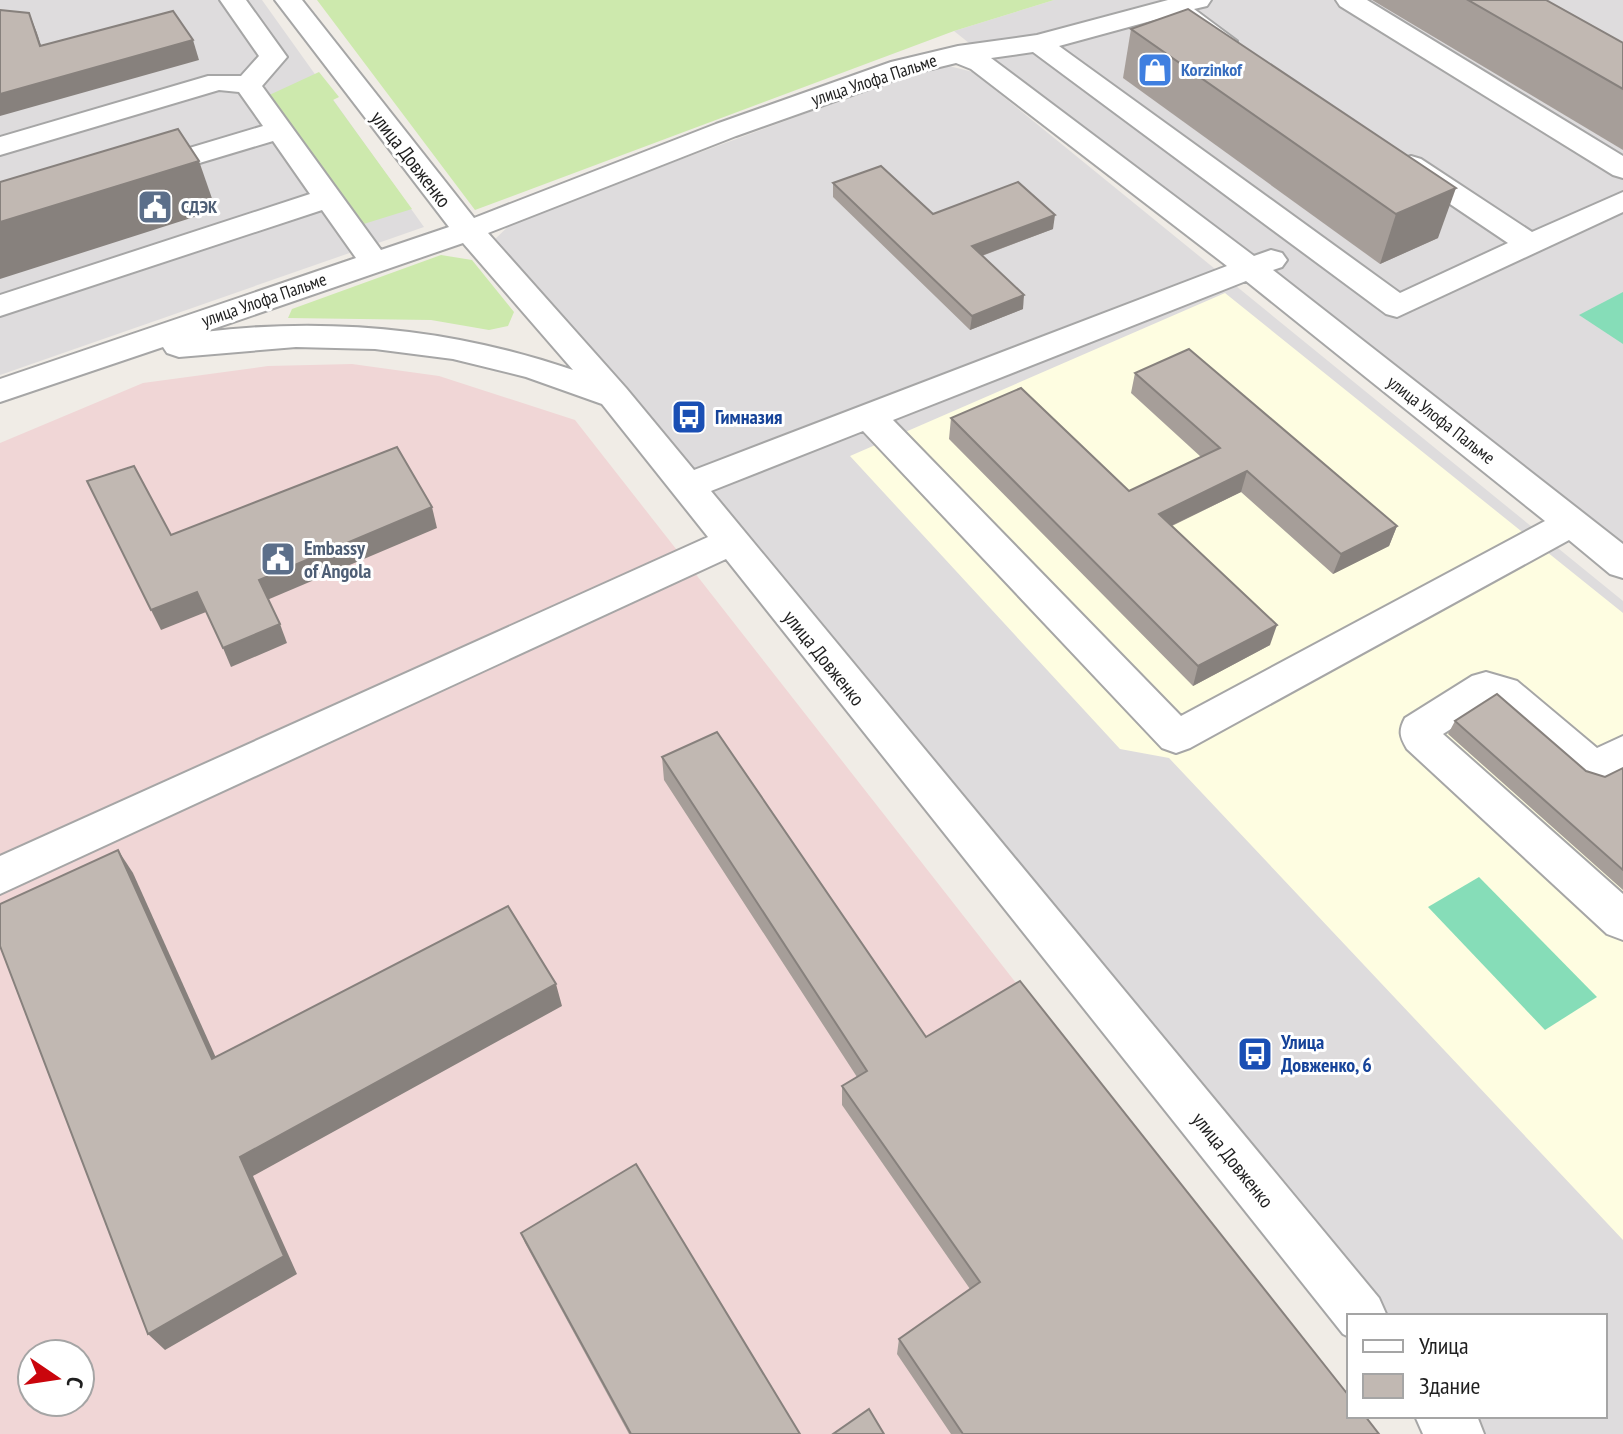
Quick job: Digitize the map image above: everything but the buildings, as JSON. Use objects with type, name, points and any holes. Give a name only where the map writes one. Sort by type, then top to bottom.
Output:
[{"type":"street","points":[[233,0],[273,57]]},
{"type":"street","name":"улица Довженко","points":[[288,0],[467,231],[614,396],[1359,1314]]},
{"type":"street","points":[[1349,0],[1623,169]]},
{"type":"street","points":[[958,54],[1038,43],[1186,3],[1253,60]]},
{"type":"street","points":[[248,85],[273,57],[321,42]]},
{"type":"street","points":[[1038,43],[1397,307],[1623,201]]},
{"type":"street","name":"улица Улофа Пальме","points":[[0,391],[467,231],[726,130],[901,68],[958,54],[981,63],[1250,268],[1623,564]]},
{"type":"street","points":[[0,146],[218,82],[248,85],[375,263]]},
{"type":"street","points":[[118,178],[280,130]]},
{"type":"street","points":[[1385,148],[1530,244]]},
{"type":"street","points":[[0,306],[327,198]]},
{"type":"street","points":[[686,487],[1312,244]]},
{"type":"street","points":[[76,363],[182,345],[259,337],[348,337],[428,343],[495,357],[614,396]]},
{"type":"street","points":[[869,416],[1176,737],[1571,523]]},
{"type":"street","points":[[0,876],[730,542]]},
{"type":"street","points":[[1623,752],[1595,770],[1503,692],[1486,687],[1419,729],[1421,738],[1623,921]]},
{"type":"street","points":[[1444,1418],[1457,1434]]},
{"type":"shaded area","points":[[0,0],[262,0],[424,227],[0,375]]},
{"type":"shaded area","points":[[1054,0],[1623,0],[1623,568],[954,31]]},
{"type":"shaded area","points":[[945,65],[973,72],[1623,601],[1623,1434],[1480,1434],[1467,1418],[1607,1418],[1607,1314],[1381,1314],[492,242],[514,221],[915,73]]},
{"type":"shaded area","points":[[1225,293],[1623,613],[1623,1240],[1169,758],[1120,749],[850,456]]},
{"type":"shaded area","points":[[352,364],[439,376],[575,420],[1347,1405],[1347,1418],[1351,1418],[1369,1434],[0,1434],[0,443],[143,383],[268,366]]},
{"type":"green space","points":[[317,0],[1054,0],[954,31],[475,210]]},
{"type":"green space","points":[[319,72],[339,97],[333,100],[412,209],[354,227],[265,97]]},
{"type":"green space","points":[[441,255],[472,260],[514,312],[508,326],[489,330],[431,320],[288,318],[292,309]]},
{"type":"green space","points":[[1623,292],[1623,344],[1579,315]]},
{"type":"green space","points":[[1479,877],[1597,997],[1545,1030],[1428,907]]},
{"type":"place","name":"Korzinkof","points":[[1155,70]]},
{"type":"place","name":"СДЭК","points":[[155,207]]},
{"type":"place","name":"Гимназия","points":[[689,417]]},
{"type":"place","name":"Embassy of Angola","points":[[278,559]]},
{"type":"place","name":"Улица Довженко, 6","points":[[1255,1054]]}]
